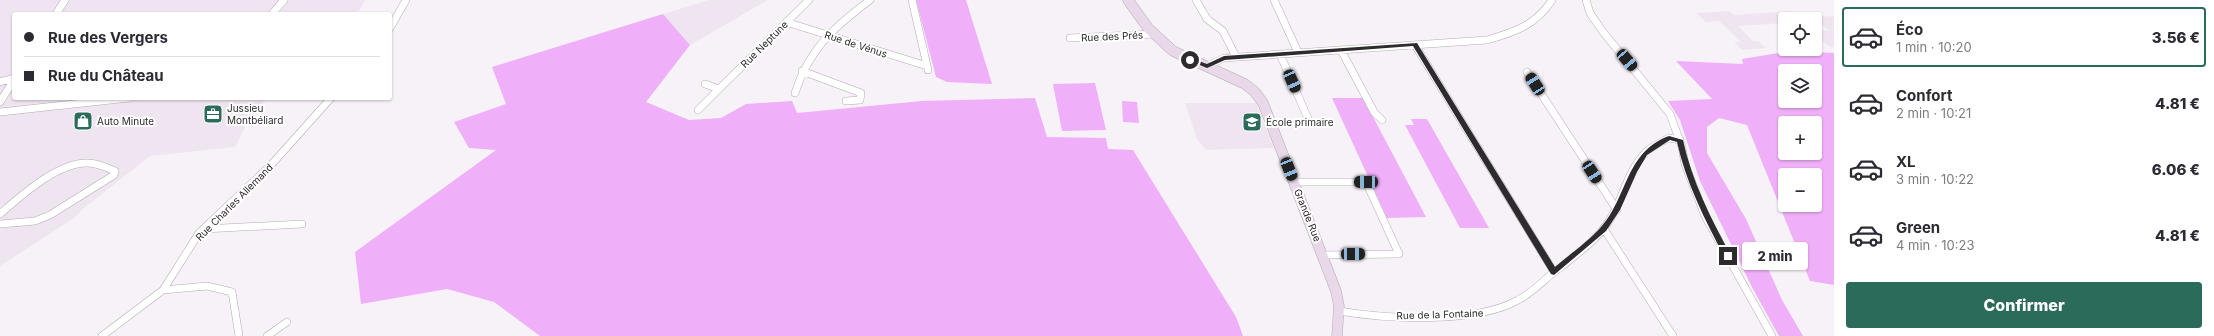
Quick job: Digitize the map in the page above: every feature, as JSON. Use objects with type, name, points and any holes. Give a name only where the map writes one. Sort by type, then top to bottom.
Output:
[{"type":"street","points":[[57,12],[65,0]]},
{"type":"street","points":[[274,12],[284,0]]},
{"type":"street","points":[[392,24],[406,0]]},
{"type":"street","name":"Rue Neptune","points":[[698,110],[809,0]]},
{"type":"street","points":[[795,93],[806,62],[827,35],[870,0]]},
{"type":"street","name":"Rue de Vénus","points":[[786,22],[927,69],[912,0]]},
{"type":"street","name":"Grande Rue","points":[[1128,0],[1154,34],[1180,56],[1233,77],[1255,92],[1263,103],[1338,297],[1339,311],[1336,323],[1337,336]]},
{"type":"street","points":[[1196,0],[1207,19],[1223,31],[1236,57]]},
{"type":"street","points":[[1274,0],[1298,52]]},
{"type":"street","points":[[1207,66],[1216,60],[1236,57],[1487,40],[1521,30],[1534,23],[1552,0]]},
{"type":"street","points":[[1586,0],[1590,13],[1603,32],[1666,106],[1680,140],[1685,164],[1705,216],[1772,336]]},
{"type":"street","name":"Rue des Prés","points":[[1070,38],[1154,34]]},
{"type":"street","points":[[1415,45],[1554,272]]},
{"type":"street","points":[[1342,50],[1374,112],[1382,120]]},
{"type":"street","points":[[1280,54],[1310,121]]},
{"type":"street","points":[[802,71],[861,93],[860,100],[846,101]]},
{"type":"street","points":[[1527,72],[1617,210]]},
{"type":"street","points":[[0,82],[12,79]]},
{"type":"street","points":[[0,102],[12,82]]},
{"type":"street","points":[[705,84],[719,89]]},
{"type":"street","points":[[0,112],[111,100]]},
{"type":"street","name":"Rue Charles Allemand","points":[[102,336],[163,290],[204,229],[271,165],[329,100]]},
{"type":"street","name":"Rue de la Fontaine","points":[[1339,311],[1359,315],[1460,315],[1488,312],[1513,303],[1554,272],[1604,229],[1617,210],[1634,171],[1645,153],[1669,138],[1680,140]]},
{"type":"street","points":[[0,214],[42,181],[75,164],[85,162],[115,171],[114,175],[50,215],[35,221],[0,224]]},
{"type":"street","points":[[1294,182],[1366,182],[1399,254],[1323,255]]},
{"type":"street","points":[[204,229],[302,224]]},
{"type":"street","points":[[1604,229],[1673,336]]},
{"type":"street","points":[[163,290],[212,285],[222,286],[232,292],[238,336]]},
{"type":"street","points":[[267,336],[288,322]]},
{"type":"shaded area","points":[[0,0],[365,0],[358,12],[12,12],[12,100],[266,100],[245,120],[248,121],[235,147],[150,156],[83,209],[74,218],[0,266]]},
{"type":"shaded area","points":[[709,0],[768,0],[690,45],[663,14]]},
{"type":"shaded area","points":[[916,0],[966,0],[992,84],[947,82],[936,77]]},
{"type":"shaded area","points":[[1729,11],[1734,15],[1791,11],[1792,12],[1778,12],[1778,23],[1738,26],[1753,41],[1758,41],[1766,48],[1742,50],[1734,42],[1741,42],[1719,21],[1706,22],[1696,13]]},
{"type":"shaded area","points":[[663,14],[690,45],[646,102],[689,120],[721,118],[746,104],[792,101],[797,113],[922,101],[1035,98],[1047,137],[1106,138],[1108,149],[1133,150],[1236,317],[1243,336],[540,336],[494,302],[447,289],[361,304],[355,252],[496,150],[469,148],[454,122],[506,104],[492,67]]},
{"type":"shaded area","points":[[1834,16],[1834,47],[1831,47],[1822,41],[1822,30],[1829,31],[1822,25],[1822,17]]},
{"type":"shaded area","points":[[1822,52],[1834,53],[1834,285],[1810,281],[1782,212],[1822,212],[1822,168],[1778,168],[1778,202],[1747,125],[1719,118],[1707,127],[1707,153],[1746,219],[1782,300],[1803,336],[1779,336],[1753,289],[1700,181],[1680,120],[1668,101],[1712,99],[1676,61],[1743,64],[1742,59],[1778,53],[1778,56],[1822,56]]},
{"type":"shaded area","points":[[1095,83],[1106,130],[1062,131],[1053,84]]},
{"type":"shaded area","points":[[1332,98],[1363,98],[1426,217],[1387,218]]},
{"type":"shaded area","points":[[1122,101],[1137,102],[1139,123],[1123,122]]},
{"type":"shaded area","points":[[1185,103],[1256,103],[1274,148],[1206,150],[1197,139]]},
{"type":"shaded area","points":[[1411,119],[1427,119],[1489,228],[1460,228],[1405,125],[1414,125]]},
{"type":"place","name":"Jussieu Montbéliard","points":[[213,114]]},
{"type":"place","name":"Auto Minute","points":[[83,121]]},
{"type":"place","name":"École primaire","points":[[1252,122]]},
{"type":"route","points":[[1190,60],[1207,66],[1216,60],[1224,58],[1415,45],[1554,272],[1583,249],[1604,229],[1617,210],[1634,171],[1645,153],[1669,138],[1680,140],[1685,164],[1705,216],[1728,256]]}]
